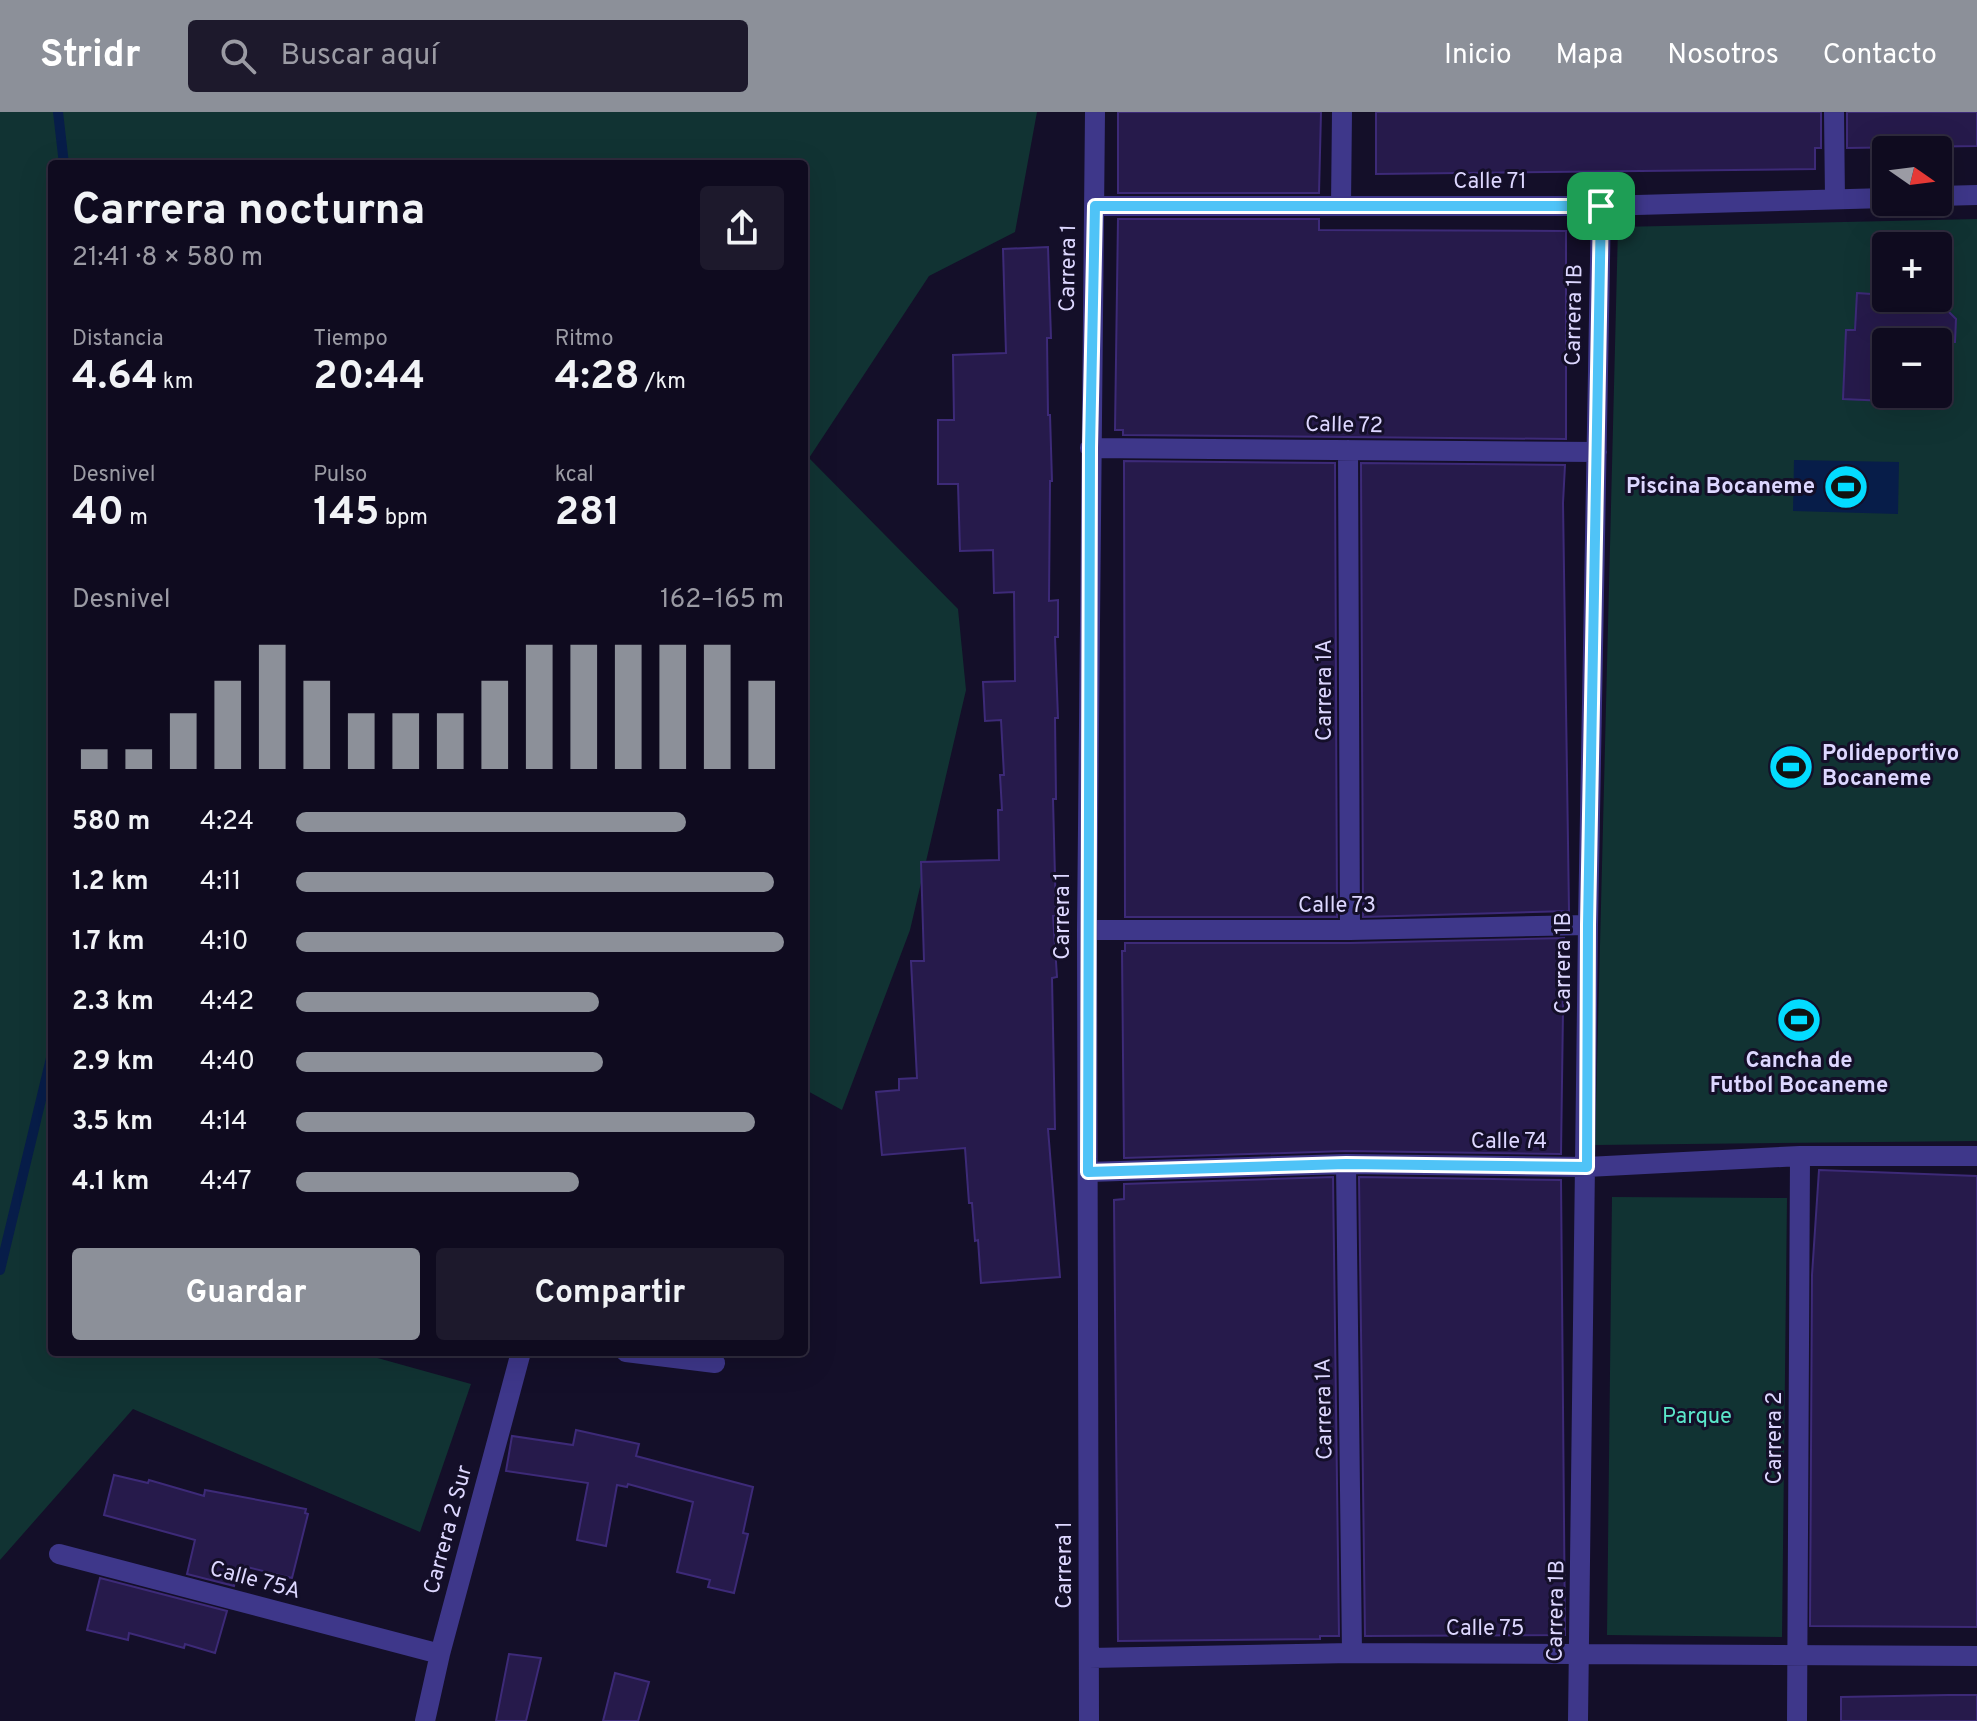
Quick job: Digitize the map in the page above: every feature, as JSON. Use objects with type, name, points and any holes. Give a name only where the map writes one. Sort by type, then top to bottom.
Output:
[{"type":"street","name":"Carrera 1","points":[[1089,1721],[1087,930],[1095,112]]},
{"type":"street","points":[[1341,205],[1342,112]]},
{"type":"street","points":[[1834,112],[1835,199]]},
{"type":"street","points":[[1952,196],[1977,195]]},
{"type":"street","name":"Calle 71","points":[[1095,206],[1601,206],[1872,198]]},
{"type":"street","name":"Carrera 1B","points":[[1578,1721],[1601,206]]},
{"type":"street","name":"Calle 72","points":[[1090,448],[1597,452]]},
{"type":"street","name":"Carrera 1A","points":[[1348,450],[1350,930]]},
{"type":"street","name":"Calle 73","points":[[1087,930],[1350,930],[1588,925]]},
{"type":"street","name":"Calle 74","points":[[1088,1172],[1346,1164],[1587,1167],[1800,1156],[1977,1156]]},
{"type":"street","name":"Carrera 2","points":[[1797,1721],[1800,1156]]},
{"type":"street","name":"Carrera 1A","points":[[1346,1164],[1352,1653]]},
{"type":"street","name":"Carrera 2 Sur","points":[[425,1721],[520,1356]]},
{"type":"street","points":[[658,1356],[715,1363]]},
{"type":"street","name":"Calle 75A","points":[[59,1554],[440,1654]]},
{"type":"street","name":"Calle 75","points":[[1089,1658],[1352,1653],[1977,1656]]},
{"type":"green space","points":[[0,112],[1037,112],[1015,232],[929,276],[809,458],[958,609],[966,690],[910,930],[842,1110],[808,1091],[808,160],[48,160],[48,1356],[370,1356],[471,1384],[420,1532],[133,1409],[0,1560]]},
{"type":"green space","name":"Polideportivo Bocaneme","points":[[1977,219],[1977,1141],[1595,1145],[1618,227]]},
{"type":"green space","name":"Parque","points":[[1612,1197],[1787,1198],[1782,1637],[1607,1635]]},
{"type":"water","name":"Piscina Bocaneme","points":[[1794,460],[1899,462],[1898,514],[1793,511]]},
{"type":"building","points":[[1118,112],[1321,112],[1319,193],[1118,193]]},
{"type":"building","points":[[1376,112],[1821,112],[1821,148],[1815,148],[1815,169],[1376,174]]},
{"type":"building","points":[[1847,112],[1977,112],[1977,146],[1952,146],[1952,136],[1872,136],[1872,148],[1847,148]]},
{"type":"building","points":[[1118,219],[1319,219],[1319,230],[1566,231],[1566,439],[1123,435],[1123,430],[1115,430]]},
{"type":"building","points":[[1048,247],[1051,338],[1047,338],[1048,415],[1052,481],[1049,601],[1058,600],[1058,637],[1055,637],[1058,718],[1055,718],[1056,799],[1053,799],[1056,916],[1053,916],[1057,977],[1052,978],[1055,1129],[1048,1129],[1060,1277],[981,1283],[978,1240],[975,1241],[972,1203],[969,1203],[965,1148],[882,1155],[876,1092],[899,1090],[899,1079],[917,1078],[911,961],[924,961],[921,862],[999,860],[998,810],[1002,810],[1000,775],[1004,775],[1001,720],[985,721],[983,682],[1015,681],[1014,592],[994,593],[993,550],[960,551],[958,484],[938,484],[938,420],[954,420],[953,355],[1006,353],[1003,249]]},
{"type":"building","points":[[1857,293],[1872,294],[1872,312],[1949,312],[1956,319],[1955,342],[1952,342],[1952,328],[1872,328],[1872,400],[1843,399],[1846,330],[1855,330]]},
{"type":"building","points":[[1124,461],[1335,463],[1337,917],[1125,917]]},
{"type":"building","points":[[1361,463],[1565,465],[1569,911],[1363,917]]},
{"type":"building","points":[[1564,938],[1561,1154],[1346,1151],[1124,1158],[1122,951],[1125,951],[1125,943],[1350,943]]},
{"type":"building","points":[[1819,1170],[1977,1176],[1977,1627],[1810,1626],[1812,1275]]},
{"type":"building","points":[[1333,1177],[1339,1636],[1320,1636],[1320,1639],[1118,1641],[1114,1200],[1124,1199],[1124,1184]]},
{"type":"building","points":[[1359,1177],[1561,1180],[1565,1635],[1365,1636]]},
{"type":"building","points":[[576,1430],[639,1444],[636,1456],[753,1487],[743,1533],[748,1534],[734,1593],[708,1587],[710,1580],[677,1572],[693,1502],[628,1484],[627,1487],[617,1485],[606,1546],[577,1540],[588,1483],[506,1471],[512,1436],[573,1445]]},
{"type":"building","points":[[114,1475],[148,1483],[149,1480],[204,1496],[205,1490],[306,1509],[305,1513],[308,1514],[292,1578],[239,1565],[234,1586],[187,1574],[195,1540],[104,1515]]},
{"type":"building","points":[[100,1578],[227,1611],[215,1653],[129,1633],[128,1640],[87,1630]]},
{"type":"building","points":[[509,1654],[541,1658],[526,1721],[496,1721]]},
{"type":"building","points":[[615,1673],[649,1682],[638,1721],[603,1721]]},
{"type":"building","points":[[1977,1695],[1977,1721],[1841,1721],[1841,1697]]},
{"type":"waterway","points":[[58,112],[64,160]]},
{"type":"waterway","points":[[0,1270],[48,1071]]},
{"type":"place","name":"Piscina Bocaneme","points":[[1846,487]]},
{"type":"place","name":"Polideportivo Bocaneme","points":[[1791,767]]},
{"type":"place","name":"Cancha de Futbol Bocaneme","points":[[1799,1020]]},
{"type":"route","points":[[1095,206],[1601,206],[1588,925],[1587,1167],[1346,1164],[1088,1172],[1090,448],[1095,206]]}]
